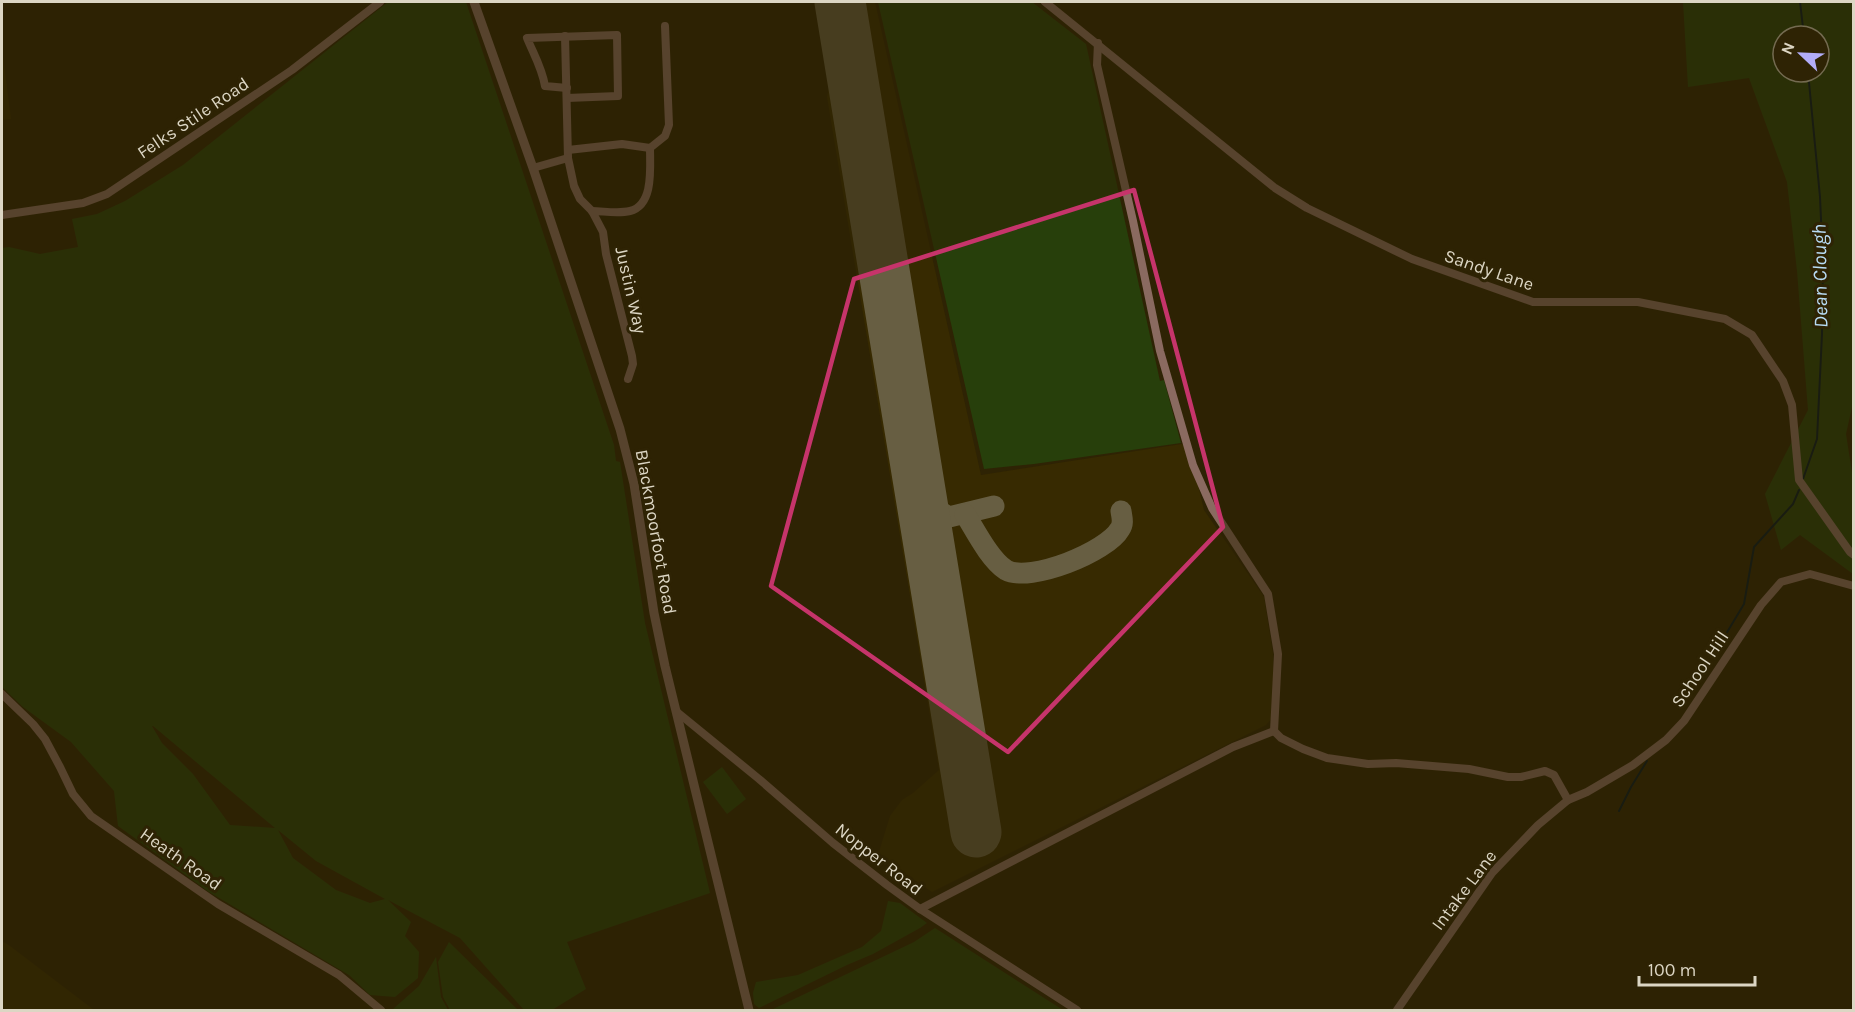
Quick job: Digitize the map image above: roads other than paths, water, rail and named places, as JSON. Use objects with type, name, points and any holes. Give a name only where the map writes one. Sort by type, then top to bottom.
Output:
[{"type":"street","name":"Felks Stile Road","points":[[2,215],[83,203],[108,194],[292,70],[380,2]]},
{"type":"street","name":"Blackmoorfoot Road","points":[[474,2],[533,168],[620,429],[634,484],[658,637],[749,1011]]},
{"type":"street","name":"Sandy Lane","points":[[1045,2],[1275,188],[1308,208],[1412,259],[1533,302],[1638,302],[1725,319],[1752,335],[1784,381],[1792,405],[1799,480],[1854,555]]},
{"type":"street","points":[[533,168],[568,154],[621,144],[650,148],[665,136],[669,125],[665,26]]},
{"type":"street","points":[[567,88],[545,86],[542,68],[536,61],[527,38],[617,35],[618,96],[567,98]]},
{"type":"street","points":[[565,36],[568,154],[574,186],[580,199],[592,211],[627,212],[638,208],[645,198],[649,184],[650,148]]},
{"type":"street","points":[[1098,44],[1097,65],[1160,351],[1193,465],[1212,508],[1268,594],[1278,654],[1274,731],[1281,738],[1327,758],[1368,764],[1396,763],[1460,768],[1508,777],[1521,777],[1545,771],[1554,775],[1568,800]]},
{"type":"street","name":"Justin Way","points":[[592,211],[603,232],[606,254],[632,356],[633,364],[628,379]]},
{"type":"street","name":"School Hill","points":[[1568,800],[1587,792],[1633,765],[1666,740],[1684,721],[1761,605],[1781,582],[1810,574],[1854,586]]},
{"type":"street","name":"Heath Road","points":[[2,694],[45,739],[73,794],[91,816],[218,904],[339,975],[381,1011]]},
{"type":"street","name":"Nopper Road","points":[[676,712],[834,843],[920,909],[1077,1011]]},
{"type":"street","points":[[920,909],[1233,747],[1274,731]]},
{"type":"street","name":"Intake Lane","points":[[1397,1011],[1492,873],[1538,825],[1568,800]]},
{"type":"waterway","name":"Dean Clough","points":[[1800,2],[1803,24]]},
{"type":"waterway","name":"Dean Clough","points":[[1803,479],[1817,439],[1822,334],[1823,263],[1820,197],[1809,84]]},
{"type":"waterway","name":"Dean Clough","points":[[1723,639],[1744,604],[1754,547],[1793,504],[1799,490]]},
{"type":"waterway","name":"Dean Clough","points":[[1619,811],[1647,761]]}]
